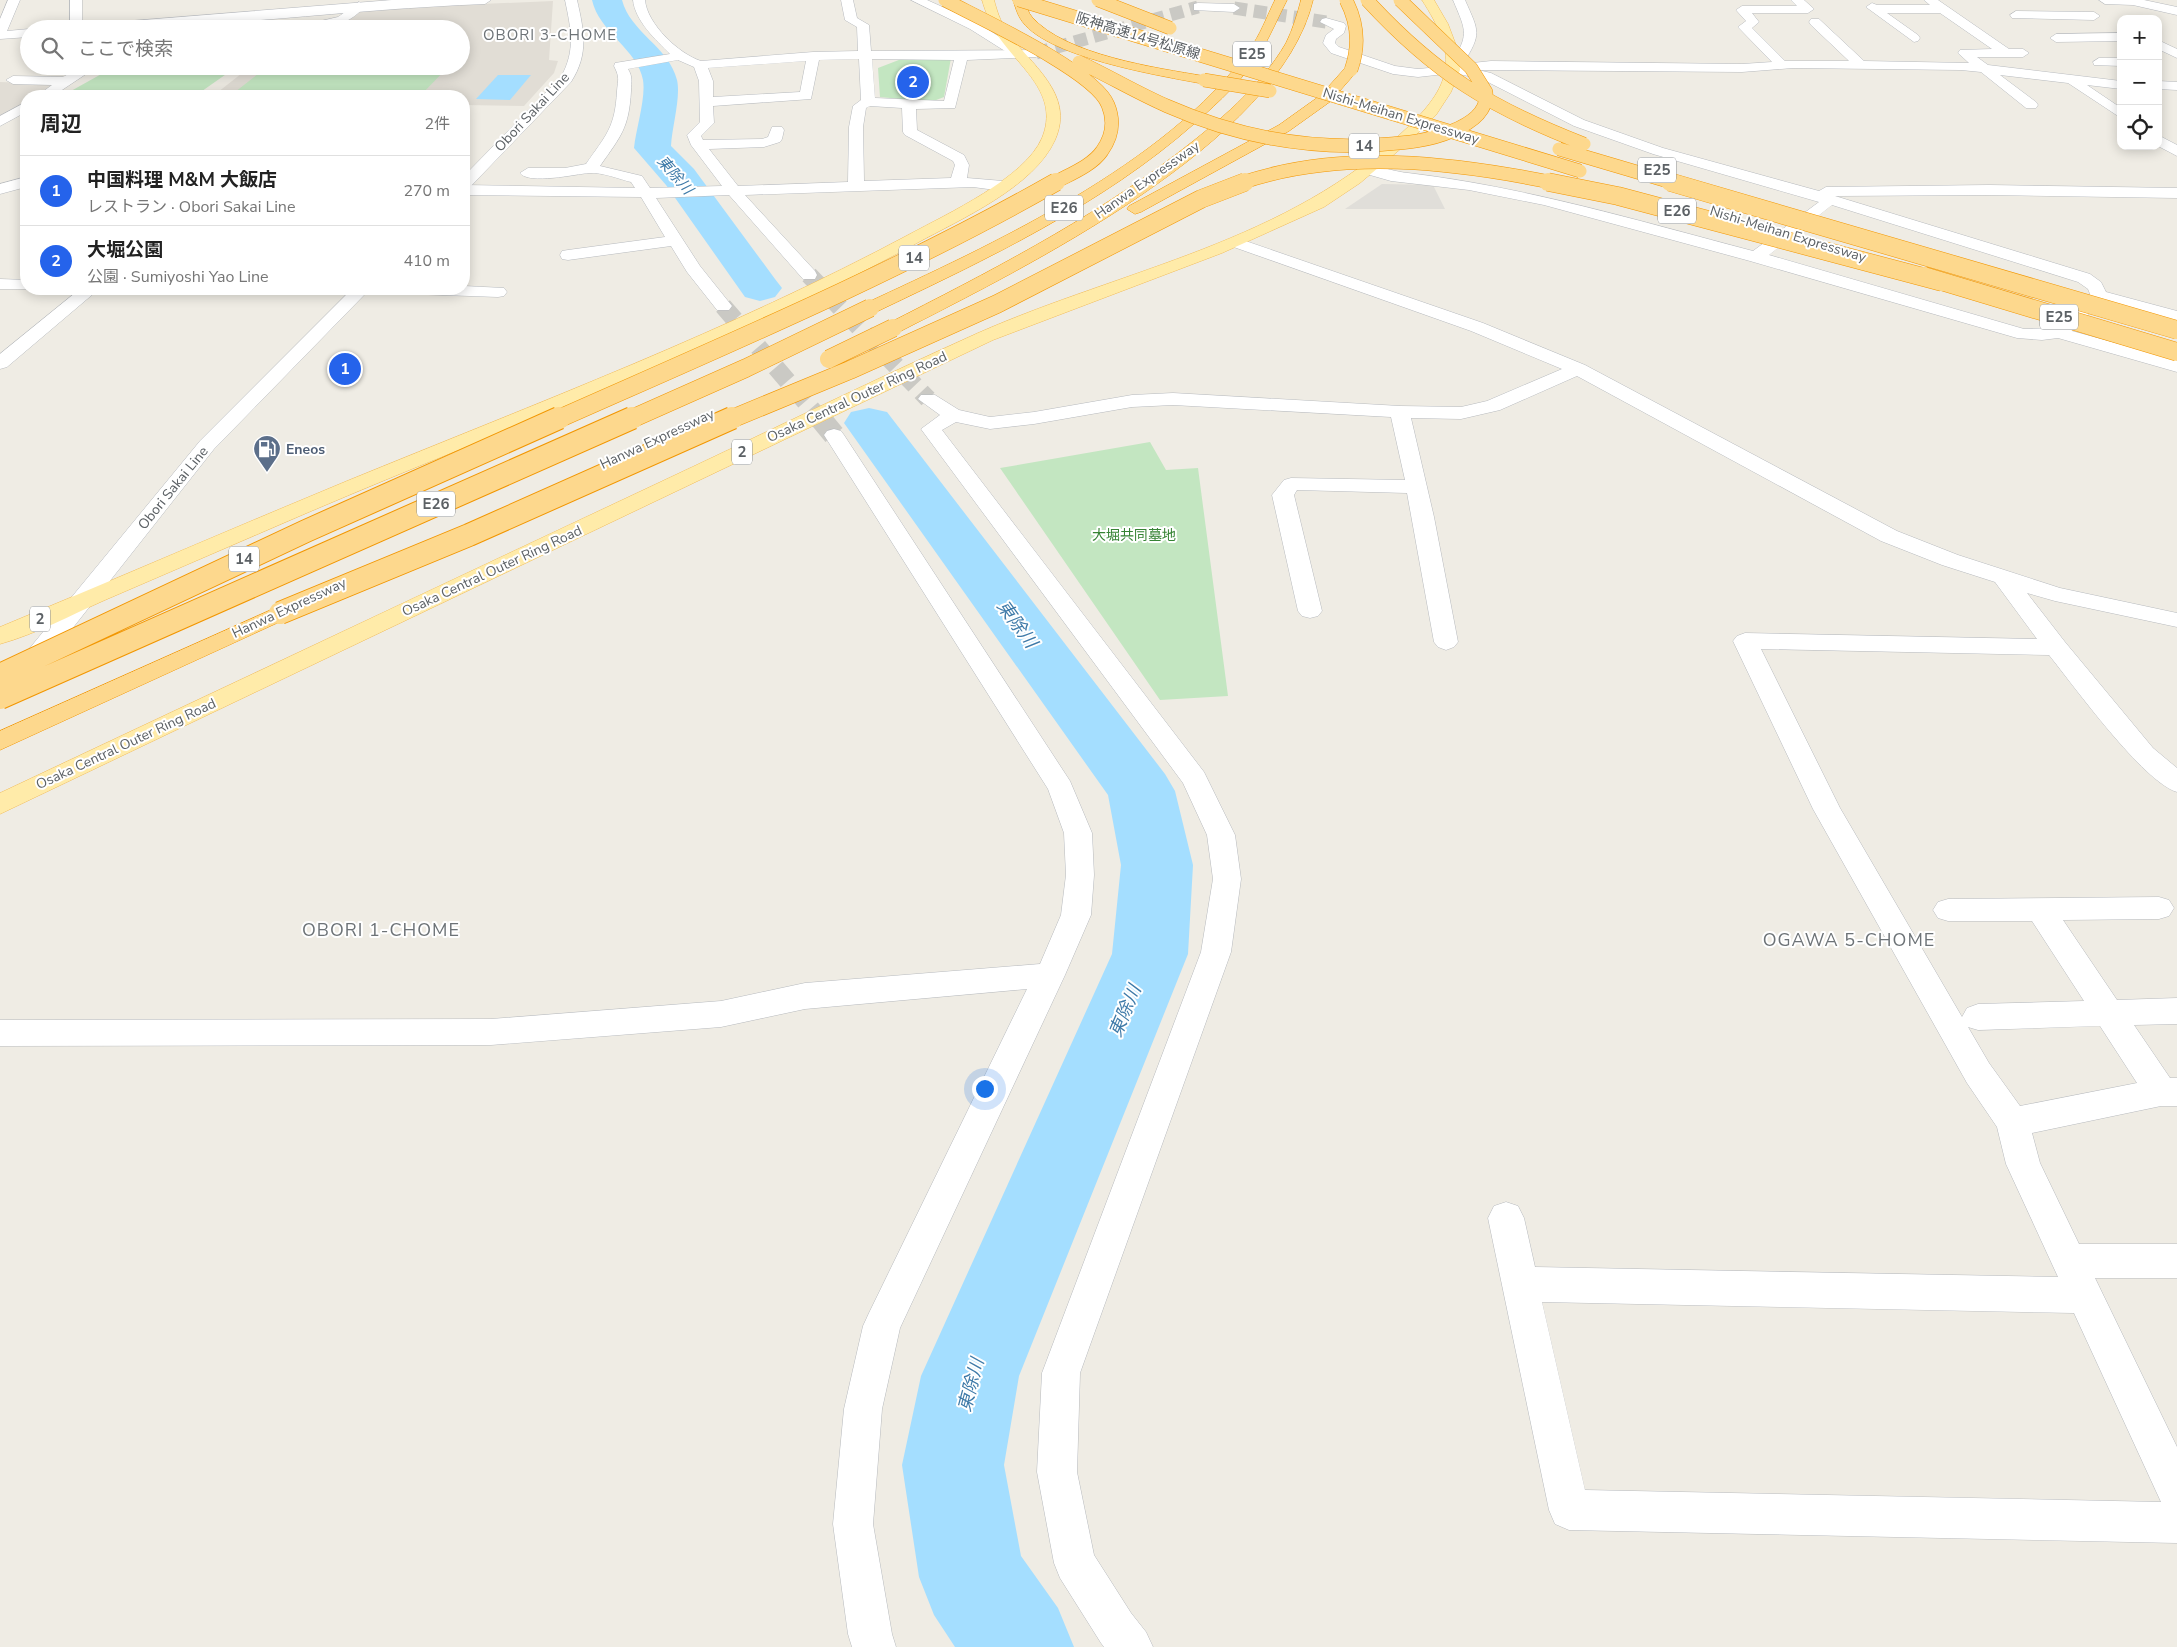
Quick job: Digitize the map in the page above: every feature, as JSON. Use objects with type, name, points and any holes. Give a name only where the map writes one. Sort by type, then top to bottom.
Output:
[{"type":"highway","name":"14","points":[[946,0],[1200,120],[1240,132],[1283,141],[1349,146],[1392,144],[1442,135],[1474,120],[1486,105],[1487,96],[1484,87],[1472,69],[1400,0]]},
{"type":"highway","name":"14","points":[[0,675],[306,531],[859,285],[989,220],[1085,166],[1101,153],[1113,129],[1112,116],[1108,104],[1101,94],[1074,71],[1049,55],[946,0]]},
{"type":"highway","name":"阪神高速14号松原線","points":[[1019,0],[1256,69]]},
{"type":"highway","points":[[1019,0],[1023,13],[1030,22],[1055,40],[1074,49],[1124,64],[1335,104],[1522,153]]},
{"type":"highway","name":"阪神高速14号松原線","points":[[1054,0],[1256,69]]},
{"type":"highway","points":[[1098,0],[1184,32]]},
{"type":"highway","name":"E26","points":[[1256,69],[1264,40],[1281,0]]},
{"type":"highway","name":"E26","points":[[1256,69],[1290,48],[1307,0]]},
{"type":"highway","name":"E26","points":[[989,280],[1077,239],[1260,142],[1351,80],[1357,51],[1357,31],[1352,10],[1346,0]]},
{"type":"highway","name":"E25","points":[[1367,0],[1404,42],[1440,72],[1484,101],[1527,122],[1652,169],[1983,274]]},
{"type":"highway","name":"E25","points":[[1256,69],[1259,14]]},
{"type":"highway","name":"E25","points":[[1237,49],[1294,66]]},
{"type":"highway","name":"Nishi-Meihan Expressway","points":[[1256,69],[1351,80]]},
{"type":"highway","name":"Nishi-Meihan Expressway","points":[[1256,69],[1522,153],[2177,352]]},
{"type":"highway","name":"Hanwa Expressway","points":[[0,741],[893,328],[989,280],[1060,239],[1172,166],[1239,109],[1256,69]]},
{"type":"highway","name":"Hanwa Expressway","points":[[0,699],[746,368],[968,262],[1134,165],[1256,69]]},
{"type":"highway","points":[[1332,78],[1351,80]]},
{"type":"highway","name":"Nishi-Meihan Expressway","points":[[1407,103],[2177,330]]},
{"type":"highway","name":"E26","points":[[280,612],[469,536],[682,439],[850,370],[998,304],[1201,199],[1243,182],[1293,170],[1348,163],[1408,162],[1454,165],[1512,174],[1618,196],[1942,282]]},
{"type":"main road","name":"2","points":[[0,636],[703,341],[839,278],[915,238],[1003,186],[1032,162],[1049,138],[1054,116],[1051,97],[1028,54],[1004,40],[990,13],[988,0]]},
{"type":"main road","points":[[1428,0],[1445,30],[1454,69]]},
{"type":"main road","name":"Osaka Central Outer Ring Road","points":[[0,804],[987,336],[1052,308],[1186,262],[1292,217],[1339,190],[1368,170],[1407,137],[1427,116],[1442,94],[1454,69]]},
{"type":"street","points":[[14,0],[0,34],[20,33]]},
{"type":"street","points":[[76,0],[76,20]]},
{"type":"street","points":[[190,20],[411,2],[485,0]]},
{"type":"street","name":"Obori Sakai Line","points":[[470,175],[566,79],[577,61],[580,47],[571,0]]},
{"type":"street","points":[[639,0],[642,13],[680,56],[700,65],[813,56],[1028,54]]},
{"type":"street","points":[[847,0],[851,20],[863,25],[868,102]]},
{"type":"street","points":[[917,0],[974,26],[1028,54]]},
{"type":"street","points":[[1454,69],[1468,46],[1472,31],[1459,0]]},
{"type":"street","points":[[1782,65],[1744,27],[1753,22],[1742,10],[1808,10],[1797,0]]},
{"type":"street","points":[[1863,0],[1914,38]]},
{"type":"street","points":[[1930,0],[2006,53]]},
{"type":"street","points":[[2104,0],[2133,1],[2177,11]]},
{"type":"street","points":[[2079,5],[2117,30]]},
{"type":"street","points":[[342,20],[359,6]]},
{"type":"street","points":[[1198,8],[1234,8]]},
{"type":"street","points":[[1876,10],[1943,9]]},
{"type":"street","points":[[2016,15],[2094,16]]},
{"type":"street","points":[[1326,22],[1340,26],[1340,30],[1330,38],[1329,43],[1335,50],[1403,72],[1491,65],[1742,68],[1782,65],[1961,66],[2117,85]]},
{"type":"street","points":[[1815,22],[1861,65]]},
{"type":"street","points":[[2056,38],[2117,37]]},
{"type":"street","points":[[2162,48],[2174,60]]},
{"type":"street","points":[[2023,53],[1964,53],[2031,105]]},
{"type":"street","points":[[591,168],[620,125],[625,100],[624,83],[626,76],[620,66],[680,56]]},
{"type":"street","points":[[706,102],[806,96],[813,56]]},
{"type":"street","points":[[856,186],[856,127],[860,106],[868,102],[950,105],[961,56]]},
{"type":"street","points":[[2099,62],[2117,62]]},
{"type":"street","points":[[700,65],[706,81],[707,123],[694,135],[698,145],[733,190],[809,275]]},
{"type":"street","points":[[1454,69],[1486,76],[1552,110],[1618,137],[1704,166],[1811,194],[2084,278],[2095,286],[2099,294],[2177,316]]},
{"type":"street","points":[[20,72],[13,80],[68,81]]},
{"type":"street","points":[[54,90],[76,75]]},
{"type":"street","points":[[2071,80],[2117,111]]},
{"type":"street","points":[[2167,86],[2177,94]]},
{"type":"street","points":[[909,105],[910,132],[959,158],[962,165],[958,182]]},
{"type":"street","points":[[0,122],[20,110]]},
{"type":"street","points":[[698,145],[764,143],[775,139],[777,130]]},
{"type":"street","points":[[2162,142],[2177,152]]},
{"type":"street","points":[[516,172],[566,173],[591,168],[637,179],[653,193],[692,268],[723,306]]},
{"type":"street","points":[[1368,170],[1391,176],[1470,185],[1509,192],[1756,258],[2023,334],[2042,335],[2059,333],[2177,366]]},
{"type":"street","points":[[470,176],[496,172]]},
{"type":"street","points":[[470,190],[653,193],[958,182],[1003,186]]},
{"type":"street","points":[[0,189],[20,184]]},
{"type":"street","points":[[1811,194],[1854,190],[2177,193]]},
{"type":"street","points":[[1756,258],[1831,200]]},
{"type":"street","points":[[568,255],[676,240]]},
{"type":"street","points":[[1234,242],[1344,278],[1477,327],[1578,369],[1614,387],[1708,441],[1889,536],[1950,560],[2054,594],[2177,620]]},
{"type":"street","points":[[0,284],[20,285]]},
{"type":"street","points":[[470,291],[498,292]]},
{"type":"street","points":[[2059,333],[2099,294]]},
{"type":"street","points":[[0,363],[83,295]]},
{"type":"street","name":"Obori Sakai Line","points":[[0,699],[207,445],[355,295]]},
{"type":"street","points":[[928,399],[953,414],[990,423],[1034,418],[1132,401],[1173,399],[1400,412],[1461,413],[1493,406],[1578,369]]},
{"type":"street","points":[[1400,412],[1446,642]]},
{"type":"street","points":[[953,414],[930,429],[1195,778],[1221,835],[1227,880],[1216,952],[1061,1373],[1057,1472],[1075,1562],[1116,1628],[1131,1647]]},
{"type":"street","points":[[834,435],[1061,788],[1078,832],[1080,875],[1076,915],[1050,975],[882,1326],[863,1408],[853,1524],[870,1634],[874,1647]]},
{"type":"street","points":[[1310,612],[1283,495],[1291,484],[1416,487]]},
{"type":"street","points":[[2004,578],[2056,647],[2144,754],[2177,783]]},
{"type":"street","points":[[2056,647],[1745,641],[1827,809],[1978,1073],[2012,1122],[2023,1164],[2084,1295],[2174,1478]]},
{"type":"street","points":[[1948,910],[2159,908]]},
{"type":"street","points":[[2012,1122],[2169,1092],[2109,1013],[2040,909]]},
{"type":"street","points":[[0,1033],[491,1032],[721,1014],[805,996],[1050,975]]},
{"type":"street","points":[[1978,1018],[2177,1011]]},
{"type":"street","points":[[1506,1218],[1569,1510],[2177,1523]]},
{"type":"street","points":[[2068,1261],[2177,1261]]},
{"type":"street","points":[[1521,1284],[2084,1295]]},
{"type":"shaded area","points":[[553,1],[549,60],[558,61],[554,73],[524,106],[470,105],[470,90],[221,90],[240,75],[470,75],[470,20],[349,20],[365,9]]},
{"type":"shaded area","points":[[0,82],[58,84],[48,90],[20,90],[20,106],[0,118]]},
{"type":"shaded area","points":[[1382,184],[1433,185],[1445,209],[1345,209]]},
{"type":"green space","points":[[904,58],[951,58],[944,97],[931,102],[880,97],[878,68]]},
{"type":"green space","points":[[100,75],[225,75],[204,90],[73,90]]},
{"type":"green space","points":[[257,75],[440,75],[426,90],[238,90]]},
{"type":"green space","name":"大堀共同墓地","points":[[1150,442],[1166,470],[1198,468],[1228,696],[1160,700],[1000,468]]},
{"type":"water","points":[[498,75],[531,75],[510,100],[476,99]]},
{"type":"waterway","name":"東除川","points":[[607,0],[609,9],[615,19],[649,58],[660,79],[659,101],[652,148],[680,177],[760,288]]},
{"type":"waterway","name":"東除川","points":[[869,423],[1141,791],[1157,865],[1150,954],[970,1376],[953,1465],[972,1577],[1019,1647]]},
{"type":"tunnel","points":[[1036,53],[1198,7]]},
{"type":"tunnel","points":[[1234,8],[1326,22]]},
{"type":"tunnel","points":[[809,275],[928,399]]},
{"type":"tunnel","points":[[723,306],[821,420]]},
{"type":"tunnel","points":[[820,418],[834,435]]},
{"type":"place","name":"大堀公園","points":[[913,82]]},
{"type":"place","name":"中国料理 M&M 大飯店","points":[[345,369]]},
{"type":"place","name":"Eneos","points":[[267,473]]},
{"type":"district","name":"OBORI 3-CHOME","points":[[550,35]]},
{"type":"district","name":"OBORI 1-CHOME","points":[[381,930]]},
{"type":"district","name":"OGAWA 5-CHOME","points":[[1849,940]]}]
